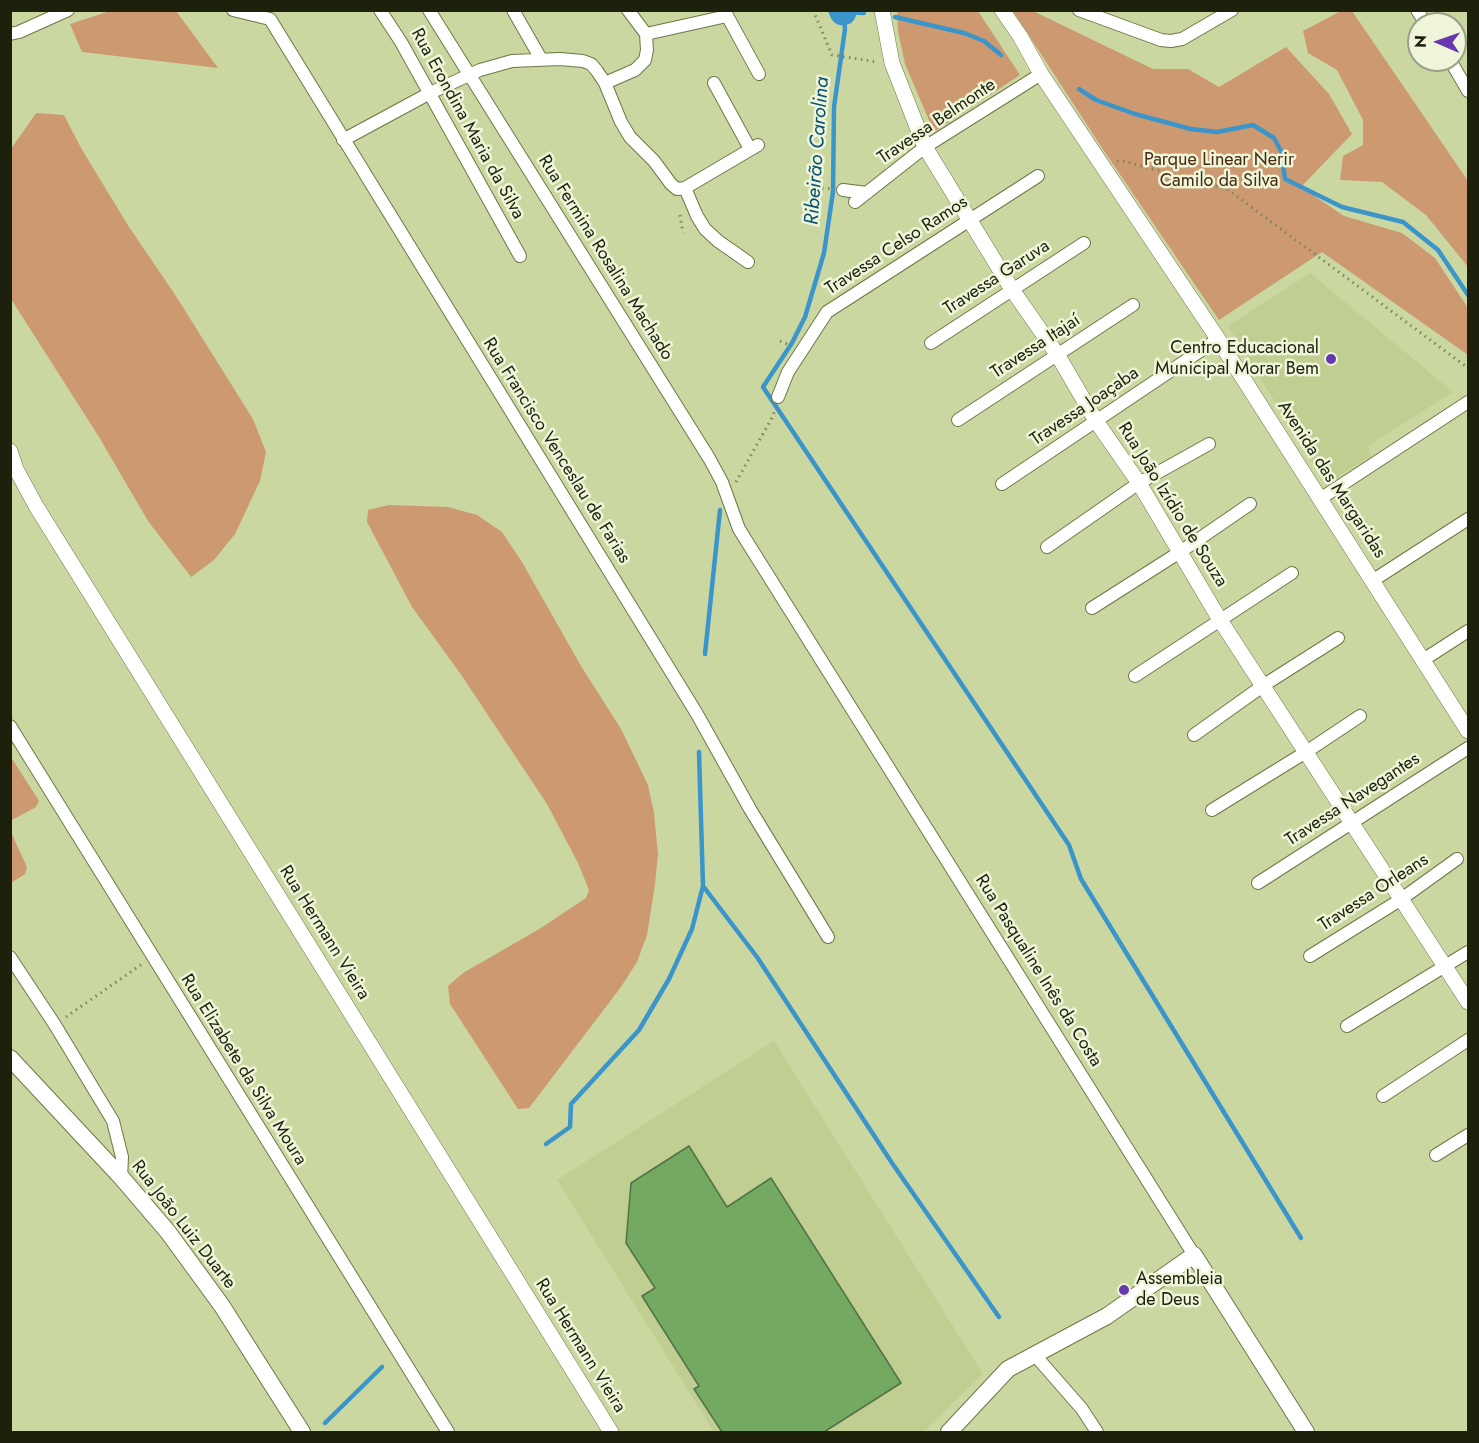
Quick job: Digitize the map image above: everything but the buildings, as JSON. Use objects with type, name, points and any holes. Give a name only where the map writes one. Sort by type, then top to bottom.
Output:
[{"type":"main road","name":"Rua João Luiz Duarte","points":[[10,1058],[122,1177],[168,1232],[208,1284],[302,1432]]},
{"type":"main road","points":[[949,1432],[1008,1369],[1107,1316],[1194,1256]]},
{"type":"main road","name":"Rua Pasqualine Inês da Costa","points":[[1194,1256],[1306,1432]]},
{"type":"street","points":[[10,34],[68,10]]},
{"type":"street","name":"Rua Francisco Venceslau de Farias","points":[[232,10],[267,15],[697,714],[750,808],[828,937]]},
{"type":"street","name":"Rua Erondina Maria da Silva","points":[[380,10],[430,93],[520,256]]},
{"type":"street","name":"Rua Fermina Rosalina Machado","points":[[429,10],[709,458],[729,497],[739,529]]},
{"type":"street","points":[[513,10],[541,59]]},
{"type":"street","name":"Rua João Izídio de Souza","points":[[882,10],[892,63],[925,147],[1013,291],[1057,354],[1096,421],[1139,483],[1220,620],[1468,1002]]},
{"type":"street","name":"Avenida das Margaridas","points":[[1002,10],[1020,36],[1041,74],[1218,339],[1468,731]]},
{"type":"street","points":[[1079,10],[1161,40],[1171,41],[1182,39],[1232,10]]},
{"type":"street","points":[[605,83],[641,65],[645,60],[646,34],[631,11]]},
{"type":"street","points":[[646,34],[725,13],[759,74]]},
{"type":"street","points":[[343,140],[430,93],[480,70],[512,61],[575,60],[591,64],[605,83],[621,122],[630,137],[654,161],[671,184],[677,189],[685,189],[754,147],[714,83]]},
{"type":"street","points":[[1457,72],[1468,90]]},
{"type":"street","name":"Travessa Belmonte","points":[[855,202],[925,147],[1041,74]]},
{"type":"street","name":"Travessa Celso Ramos","points":[[778,397],[788,372],[827,312],[1038,176]]},
{"type":"street","points":[[685,189],[705,229],[748,262]]},
{"type":"street","points":[[843,190],[867,193]]},
{"type":"street","name":"Travessa Garuva","points":[[931,343],[1084,243]]},
{"type":"street","name":"Travessa Itajaí","points":[[958,420],[1133,305]]},
{"type":"street","name":"Travessa Joaçaba","points":[[1002,484],[1218,339]]},
{"type":"street","points":[[1320,499],[1468,402]]},
{"type":"street","points":[[1047,547],[1139,483],[1209,444]]},
{"type":"street","name":"Rua Hermann Vieira","points":[[10,451],[16,469],[36,506],[611,1432]]},
{"type":"street","points":[[1092,608],[1250,504]]},
{"type":"street","points":[[1372,581],[1468,519]]},
{"type":"street","name":"Rua Pasqualine Inês da Costa","points":[[739,529],[1194,1256]]},
{"type":"street","points":[[1135,676],[1292,573]]},
{"type":"street","points":[[1423,660],[1468,631]]},
{"type":"street","points":[[1194,735],[1264,685],[1338,638]]},
{"type":"street","points":[[1212,810],[1360,716]]},
{"type":"street","name":"Rua Elizabete da Silva Moura","points":[[10,726],[448,1432]]},
{"type":"street","name":"Travessa Navegantes","points":[[1258,883],[1468,748]]},
{"type":"street","name":"Travessa Orleans","points":[[1310,956],[1400,900],[1457,859]]},
{"type":"street","points":[[1347,1026],[1468,952]]},
{"type":"street","points":[[10,957],[55,1025],[113,1121],[122,1157],[122,1177]]},
{"type":"street","points":[[1383,1096],[1468,1040]]},
{"type":"street","points":[[1436,1155],[1468,1134]]},
{"type":"street","points":[[1034,1354],[1082,1410],[1097,1432]]},
{"type":"path","points":[[813,10],[831,55],[892,63]]},
{"type":"path","points":[[1101,162],[1123,161],[1227,189],[1468,368]]},
{"type":"path","points":[[780,341],[793,348]]},
{"type":"path","points":[[729,497],[773,417]]},
{"type":"path","points":[[55,1025],[152,957]]},
{"type":"shaded area","name":"Centro Educacional Municipal Morar Bem","points":[[1310,273],[1453,392],[1368,446],[1371,456],[1326,484],[1228,326]]},
{"type":"shaded area","points":[[774,1041],[983,1374],[923,1432],[714,1432],[557,1180]]},
{"type":"green space","points":[[113,10],[176,11],[218,68],[82,52],[70,24]]},
{"type":"green space","points":[[1343,10],[1352,11],[1468,181],[1468,267],[1426,215],[1382,182],[1340,180],[1343,156],[1363,145],[1363,120],[1337,70],[1308,53],[1303,31]]},
{"type":"green space","points":[[897,11],[978,11],[1020,75],[934,132],[905,64],[898,31]]},
{"type":"green space","name":"Parque Linear Nerir Camilo da Silva","points":[[1013,11],[1033,11],[1153,69],[1188,69],[1219,87],[1286,47],[1329,94],[1352,134],[1301,187],[1344,216],[1402,233],[1435,258],[1468,308],[1468,355],[1322,252],[1219,320],[1102,148]]},
{"type":"green space","points":[[36,113],[64,115],[81,148],[129,227],[174,293],[253,419],[266,452],[260,481],[235,534],[214,560],[191,577],[148,521],[99,437],[11,299],[11,149]]},
{"type":"green space","points":[[389,505],[448,507],[477,515],[502,532],[621,729],[648,785],[654,813],[658,854],[647,935],[637,962],[621,987],[529,1108],[518,1109],[450,1004],[448,986],[463,973],[541,928],[586,898],[589,890],[578,863],[547,804],[462,676],[412,607],[367,522],[368,510]]},
{"type":"green space","points":[[11,757],[39,801],[36,807],[12,820],[11,824]]},
{"type":"green space","points":[[10,830],[27,867],[25,874],[11,883]]},
{"type":"waterway","points":[[864,13],[843,12],[845,29],[834,107],[833,192],[824,253],[805,317],[792,343],[763,387],[1069,845],[1081,879],[1301,1238]]},
{"type":"waterway","points":[[895,17],[964,33],[984,41],[1001,55]]},
{"type":"waterway","points":[[1079,89],[1096,100],[1135,114],[1191,129],[1217,132],[1253,125],[1274,138],[1281,151],[1285,179],[1342,207],[1403,222],[1438,250],[1468,295]]},
{"type":"waterway","name":"Ribeirão Carolina","points":[[705,654],[720,510]]},
{"type":"waterway","name":"Ribeirão Carolina","points":[[546,1144],[570,1127],[571,1104],[639,1030],[669,979],[692,929],[703,886],[699,752]]},
{"type":"waterway","points":[[703,886],[757,957],[892,1163],[999,1317]]},
{"type":"waterway","name":"Ribeirão Carolina","points":[[325,1423],[382,1367]]},
{"type":"place","name":"Centro Educacional Municipal Morar Bem","points":[[1331,359]]},
{"type":"place","name":"Assembleia de Deus","points":[[1124,1290]]}]
